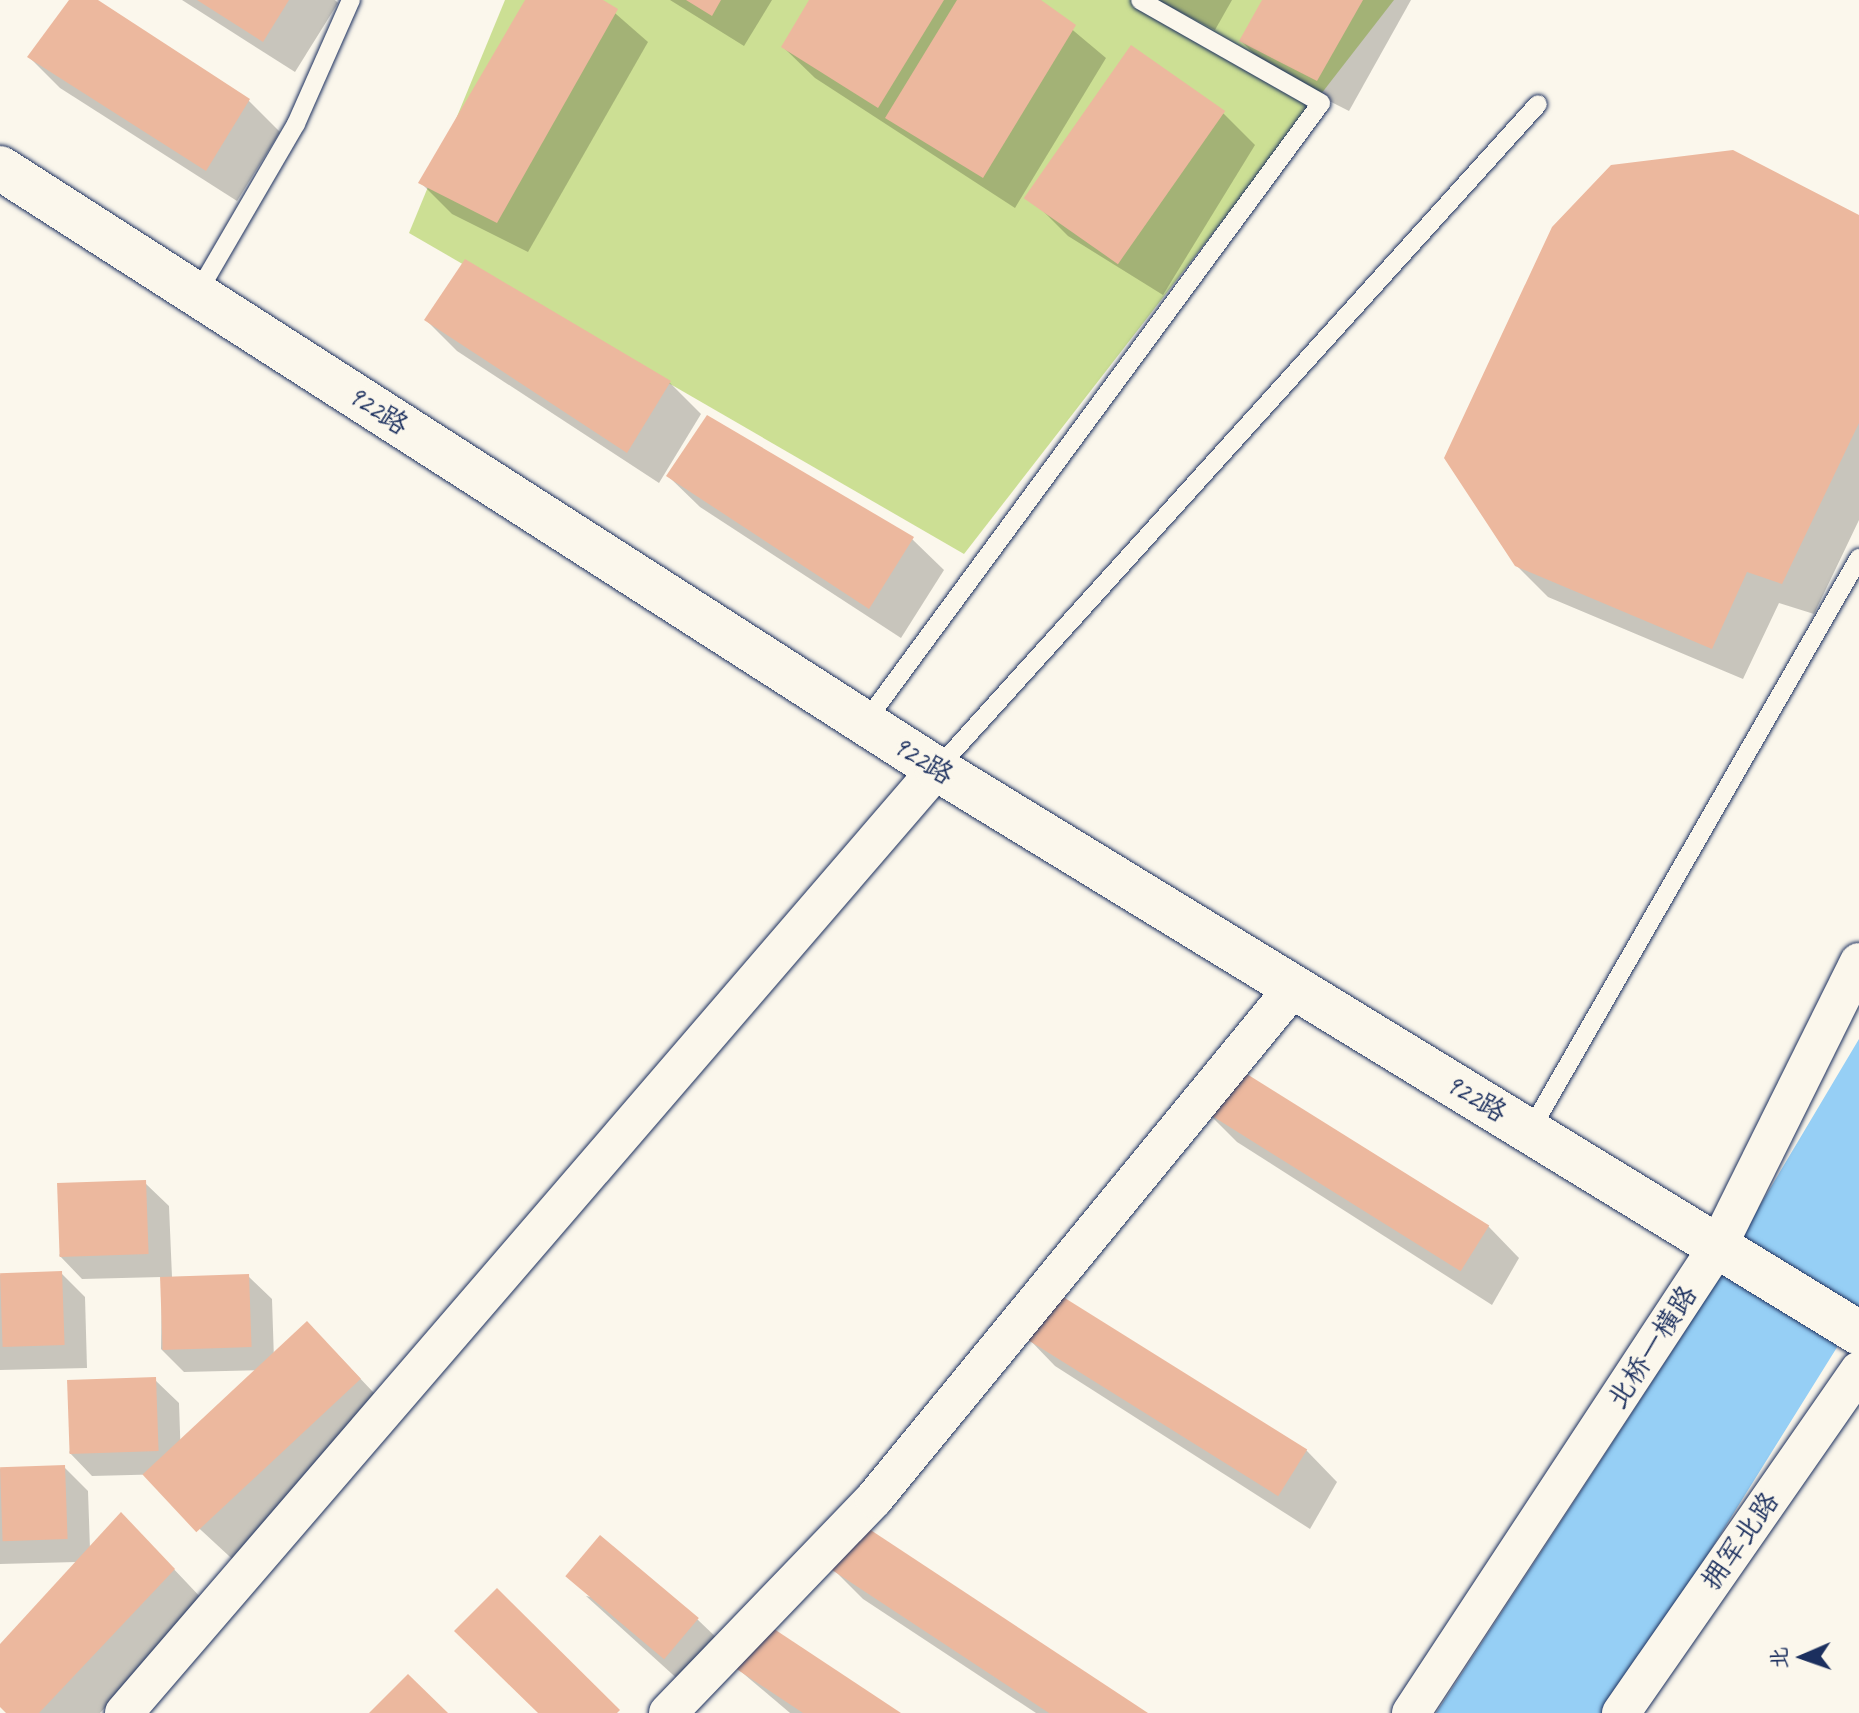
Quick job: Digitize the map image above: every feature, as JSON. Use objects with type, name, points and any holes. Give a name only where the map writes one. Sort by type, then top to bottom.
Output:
[{"type":"street","name":"922路","points":[[0,168],[937,769],[1859,1333]]},
{"type":"street","points":[[124,1713],[937,769]]},
{"type":"street","name":"北桥一横路","points":[[1411,1713],[1718,1246],[1859,962]]},
{"type":"street","points":[[668,1713],[874,1499],[1294,987]]},
{"type":"street","name":"拥军北路","points":[[1621,1713],[1859,1370]]},
{"type":"lane","points":[[197,294],[296,124],[351,0]]},
{"type":"lane","points":[[869,717],[1321,103],[1140,0]]},
{"type":"lane","points":[[937,769],[1538,104]]},
{"type":"lane","points":[[1530,1131],[1859,558]]},
{"type":"green space","points":[[505,0],[1394,0],[964,554],[409,233]]},
{"type":"water","points":[[1859,1039],[1859,1312],[1664,1625],[1604,1713],[1436,1713],[1684,1333]]},
{"type":"building","points":[[69,0],[98,0],[250,99],[206,171],[27,57]]},
{"type":"building","points":[[197,0],[289,0],[263,42]]},
{"type":"building","points":[[525,0],[603,0],[618,9],[497,223],[418,183]]},
{"type":"building","points":[[686,0],[721,0],[712,16]]},
{"type":"building","points":[[809,0],[944,0],[878,108],[781,47]]},
{"type":"building","points":[[957,0],[1041,0],[1076,25],[983,178],[885,118]]},
{"type":"building","points":[[1262,0],[1363,0],[1317,81],[1239,41]]},
{"type":"building","points":[[1131,45],[1225,111],[1118,264],[1024,198]]},
{"type":"building","points":[[1733,150],[1859,215],[1859,423],[1782,584],[1747,572],[1712,649],[1515,566],[1444,458],[1552,227],[1611,165]]},
{"type":"building","points":[[465,259],[671,381],[627,453],[424,320]]},
{"type":"building","points":[[707,415],[914,537],[869,609],[666,476]]},
{"type":"building","points":[[1234,1066],[1489,1226],[1461,1271],[1205,1112]]},
{"type":"building","points":[[146,1180],[149,1254],[60,1257],[57,1183]]},
{"type":"building","points":[[62,1271],[65,1345],[3,1347],[0,1273]]},
{"type":"building","points":[[249,1274],[252,1347],[163,1350],[160,1277]]},
{"type":"building","points":[[1052,1290],[1307,1450],[1278,1496],[1023,1337]]},
{"type":"building","points":[[307,1321],[361,1379],[196,1532],[142,1474]]},
{"type":"building","points":[[156,1377],[159,1451],[70,1454],[67,1380]]},
{"type":"building","points":[[65,1465],[68,1539],[3,1541],[0,1467]]},
{"type":"building","points":[[121,1512],[175,1569],[39,1713],[6,1713],[0,1707],[0,1644]]},
{"type":"building","points":[[860,1523],[1148,1713],[1049,1713],[829,1568]]},
{"type":"building","points":[[600,1535],[699,1618],[664,1659],[565,1576]]},
{"type":"building","points":[[497,1588],[620,1710],[617,1713],[538,1713],[454,1631]]},
{"type":"building","points":[[759,1619],[901,1713],[803,1713],[729,1664]]},
{"type":"building","points":[[408,1674],[448,1713],[369,1713]]}]
